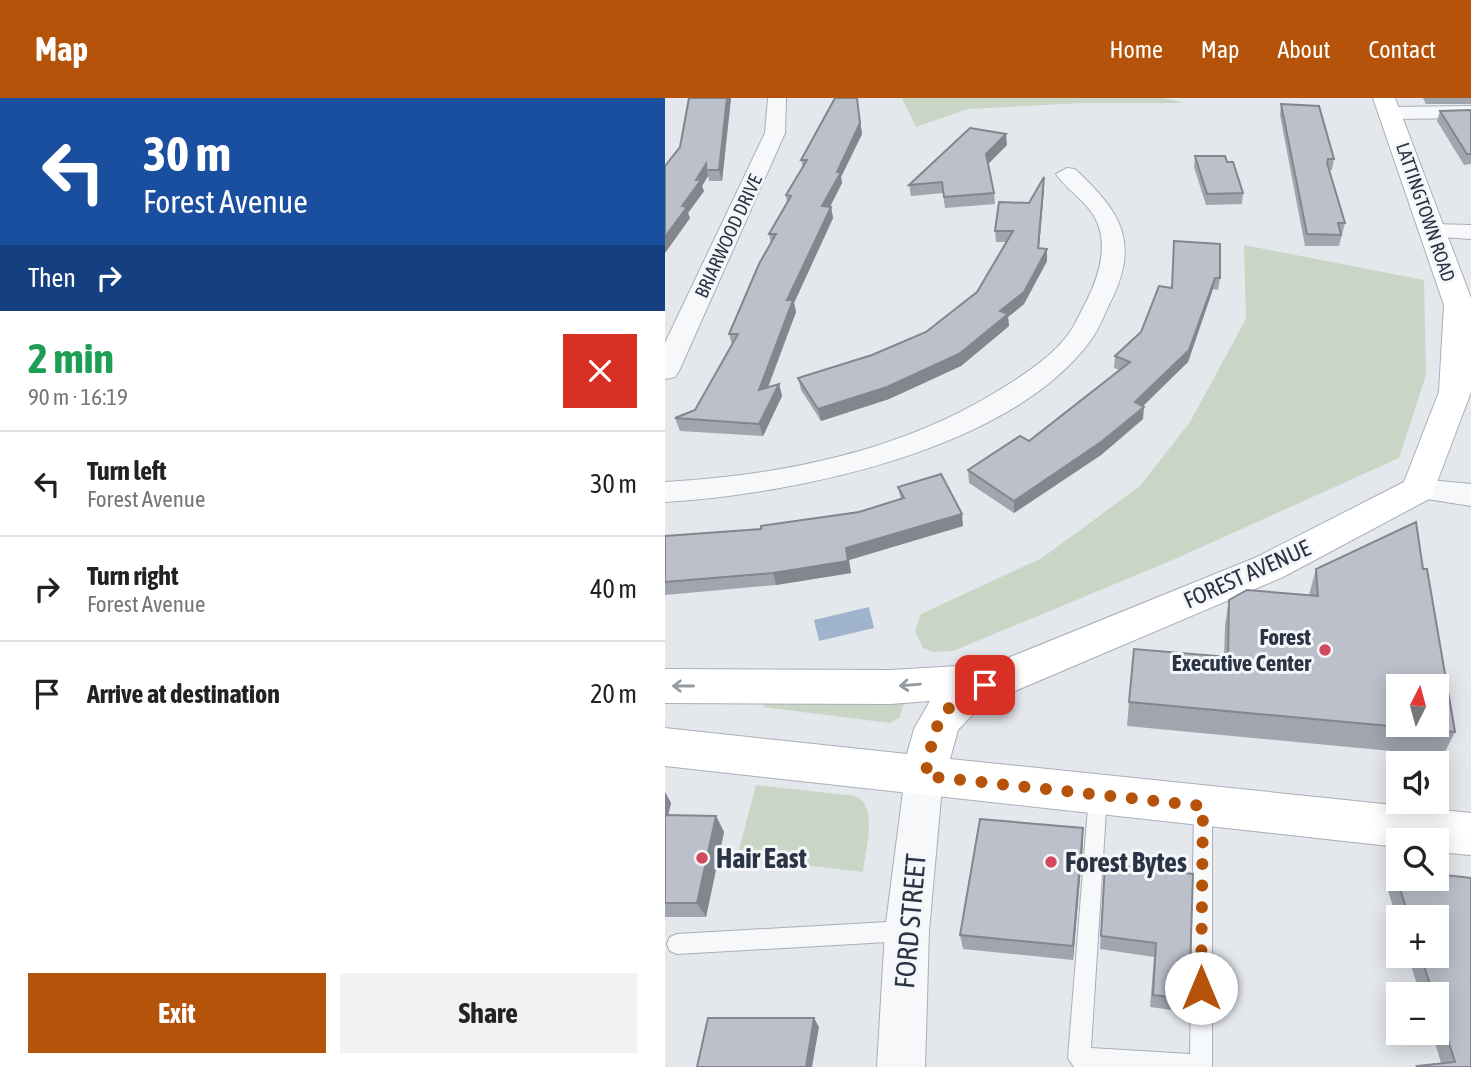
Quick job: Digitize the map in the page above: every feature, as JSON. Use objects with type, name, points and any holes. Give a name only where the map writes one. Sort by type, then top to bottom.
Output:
[{"type":"main road","name":"LATTINGTOWN ROAD","points":[[1388,105],[1433,231],[1465,305],[1455,392],[1419,489]]},
{"type":"main road","name":"FOREST AVENUE","points":[[925,776],[936,728],[943,712],[967,694],[1270,567],[1419,489]]},
{"type":"main road","points":[[665,686],[890,687],[1003,678]]},
{"type":"main road","points":[[665,747],[1471,834]]},
{"type":"street","name":"BRIARWOOD DRIVE","points":[[665,371],[775,133],[777,98]]},
{"type":"street","points":[[1388,105],[1471,112]]},
{"type":"street","points":[[665,492],[714,492],[795,480],[857,464],[949,430],[1010,397],[1051,366],[1086,330],[1101,306],[1116,258],[1112,226],[1091,196],[1067,174]]},
{"type":"street","points":[[1433,231],[1471,232]]},
{"type":"street","points":[[1419,489],[1471,495]]},
{"type":"street","name":"FORD STREET","points":[[901,1067],[907,931],[925,776]]},
{"type":"lane","points":[[1098,795],[1079,1058],[1201,1066],[1203,806]]},
{"type":"lane","points":[[677,944],[907,931]]},
{"type":"green space","points":[[902,98],[1163,98],[1185,103],[1083,103],[968,109],[916,127]]},
{"type":"green space","points":[[1244,245],[1424,280],[1426,375],[1399,458],[1175,559],[953,651],[933,652],[923,648],[915,631],[921,614],[1042,558],[1140,486],[1190,422],[1246,319]]},
{"type":"green space","points":[[905,701],[899,718],[890,723],[762,707],[766,703]]},
{"type":"green space","points":[[756,785],[855,796],[862,801],[869,818],[863,872],[737,857]]},
{"type":"water","points":[[869,607],[874,628],[819,641],[814,620]]},
{"type":"building","points":[[689,98],[727,98],[719,170],[706,170],[706,164],[696,180],[701,180],[682,206],[687,207],[665,237],[665,166],[680,147]]},
{"type":"building","points":[[835,98],[857,98],[860,123],[837,172],[841,172],[822,206],[831,207],[787,300],[793,300],[759,390],[779,384],[759,424],[675,418],[695,410],[738,334],[729,334],[759,264],[776,234],[769,234],[791,196],[786,195],[807,160],[801,160]]},
{"type":"building","points":[[1281,104],[1319,106],[1334,159],[1328,159],[1327,163],[1345,223],[1338,223],[1341,235],[1307,234]]},
{"type":"building","points":[[1471,110],[1471,154],[1467,154],[1440,111]]},
{"type":"building","points":[[970,128],[1006,134],[986,154],[994,193],[944,197],[942,182],[909,185]]},
{"type":"building","points":[[1195,156],[1225,156],[1227,162],[1233,162],[1243,193],[1207,194]]},
{"type":"building","points":[[1044,177],[1038,248],[1047,249],[1024,292],[1000,311],[1008,314],[959,354],[887,387],[818,409],[798,378],[872,355],[926,332],[977,292],[1013,231],[995,231],[999,202],[1029,203]]},
{"type":"building","points":[[1174,241],[1220,244],[1220,278],[1215,278],[1189,350],[1135,402],[1144,407],[1101,442],[1014,501],[968,470],[1020,436],[1029,441],[1130,362],[1115,356],[1141,332],[1159,286],[1172,288]]},
{"type":"building","points":[[941,474],[962,514],[846,548],[848,561],[773,573],[665,582],[665,536],[761,529],[761,526],[859,512],[904,498],[898,487]]},
{"type":"building","name":"Forest Executive Center","points":[[1416,522],[1445,674],[1386,674],[1386,726],[1129,702],[1134,649],[1228,657],[1229,600],[1247,590],[1318,596],[1316,569]]},
{"type":"building","name":"Forest Executive Center","points":[[1449,697],[1455,732],[1449,731]]},
{"type":"building","points":[[665,815],[716,816],[697,903],[665,903]]},
{"type":"building","points":[[980,819],[1083,828],[1073,946],[960,935]]},
{"type":"building","points":[[1105,864],[1193,874],[1189,999],[1153,995],[1156,943],[1101,936]]},
{"type":"building","points":[[1449,875],[1471,878],[1471,1067],[1417,1066],[1455,1062],[1449,1043],[1449,982],[1429,982],[1425,968],[1449,968],[1449,905],[1405,905],[1401,891],[1449,891]]},
{"type":"building","points":[[708,1018],[814,1018],[806,1067],[697,1067]]},
{"type":"place","name":"Forest Executive Center","points":[[1325,650]]},
{"type":"place","name":"Hair East","points":[[702,858]]},
{"type":"place","name":"Forest Bytes","points":[[1051,862]]},
{"type":"route","points":[[985,685],[954,702],[943,712],[936,728],[925,776],[1203,806],[1201,988]]}]
